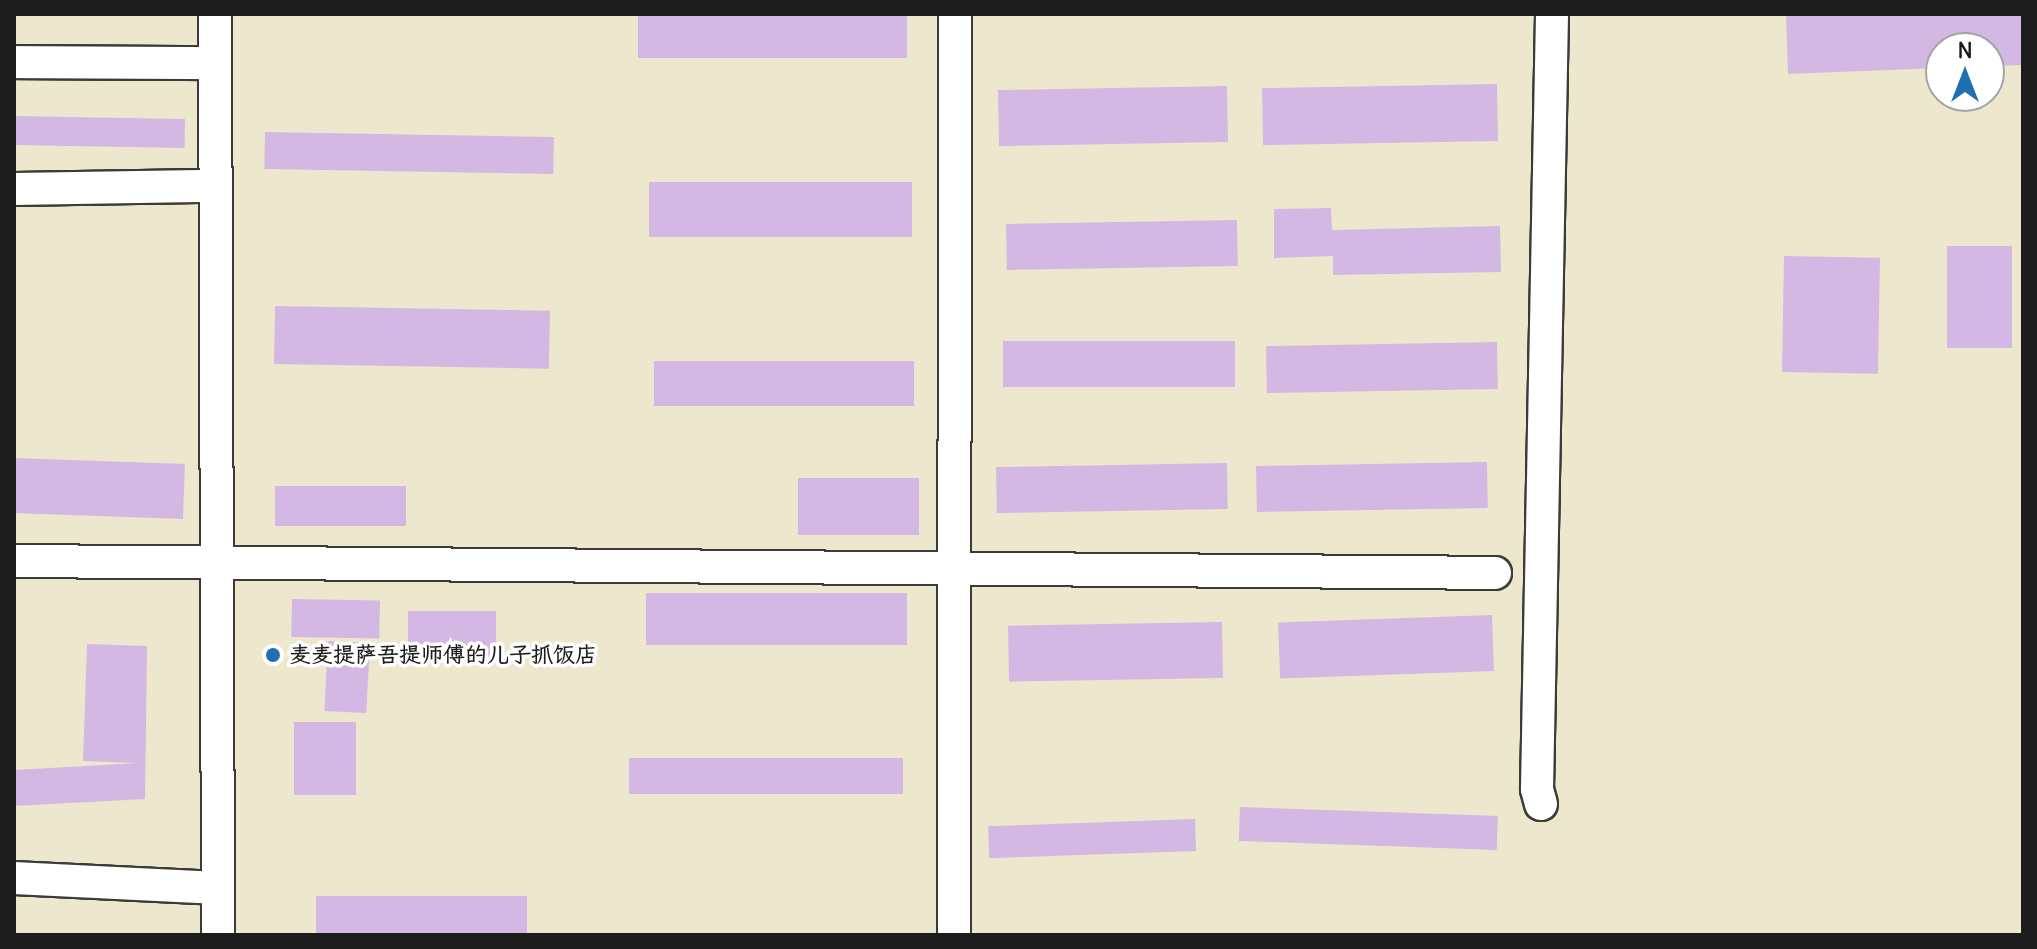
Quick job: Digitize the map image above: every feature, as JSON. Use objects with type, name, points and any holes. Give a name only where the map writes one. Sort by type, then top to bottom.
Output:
[{"type":"street","points":[[215,14],[218,935]]},
{"type":"street","points":[[954,935],[955,14]]},
{"type":"street","points":[[1541,804],[1537,789],[1552,14]]},
{"type":"street","points":[[14,62],[214,63]]},
{"type":"street","points":[[14,189],[215,186]]},
{"type":"street","points":[[14,561],[216,560],[1495,573]]},
{"type":"street","points":[[14,878],[218,888]]},
{"type":"building","points":[[638,14],[907,14],[907,58],[638,58]]},
{"type":"building","points":[[1786,14],[2023,14],[2023,65],[2005,66],[2005,32],[1925,32],[1925,69],[1788,74]]},
{"type":"building","points":[[1497,84],[1498,141],[1263,145],[1262,88]]},
{"type":"building","points":[[1227,86],[1228,142],[999,146],[998,90]]},
{"type":"building","points":[[14,116],[185,119],[184,148],[14,145]]},
{"type":"building","points":[[265,132],[554,137],[553,174],[264,169]]},
{"type":"building","points":[[649,182],[912,182],[912,237],[649,237]]},
{"type":"building","points":[[1331,208],[1332,230],[1500,226],[1501,272],[1333,275],[1333,256],[1274,258],[1274,209]]},
{"type":"building","points":[[1237,220],[1238,266],[1007,270],[1006,224]]},
{"type":"building","points":[[1947,246],[2012,246],[2012,348],[1947,348]]},
{"type":"building","points":[[1784,256],[1880,258],[1878,374],[1782,372]]},
{"type":"building","points":[[275,306],[550,311],[549,369],[274,364]]},
{"type":"building","points":[[1003,341],[1235,341],[1235,387],[1003,387]]},
{"type":"building","points":[[1497,342],[1498,389],[1267,393],[1266,346]]},
{"type":"building","points":[[654,361],[914,361],[914,406],[654,406]]},
{"type":"building","points":[[14,458],[185,464],[183,519],[14,513]]},
{"type":"building","points":[[1487,462],[1488,508],[1257,512],[1256,466]]},
{"type":"building","points":[[1227,463],[1228,509],[997,513],[996,467]]},
{"type":"building","points":[[798,478],[919,478],[919,535],[798,535]]},
{"type":"building","points":[[275,486],[406,486],[406,526],[275,526]]},
{"type":"building","points":[[646,593],[907,593],[907,645],[646,645]]},
{"type":"building","points":[[292,599],[380,601],[379,639],[291,637]]},
{"type":"building","points":[[408,611],[496,611],[496,657],[408,657]]},
{"type":"building","points":[[1492,615],[1494,671],[1280,678],[1278,622]]},
{"type":"building","points":[[1222,622],[1223,678],[1009,682],[1008,626]]},
{"type":"building","points":[[328,641],[370,643],[366,713],[324,711]]},
{"type":"building","points":[[87,644],[147,646],[145,799],[14,806],[14,770],[138,763],[83,761]]},
{"type":"building","points":[[294,722],[356,722],[356,795],[294,795]]},
{"type":"building","points":[[629,758],[903,758],[903,794],[629,794]]},
{"type":"building","points":[[1240,807],[1498,816],[1497,850],[1239,841]]},
{"type":"building","points":[[1195,819],[1196,851],[989,858],[988,826]]},
{"type":"building","points":[[316,896],[527,896],[527,935],[316,935]]},
{"type":"place","name":"麦麦提萨吾提师傅的儿子抓饭店","points":[[273,655]]}]
